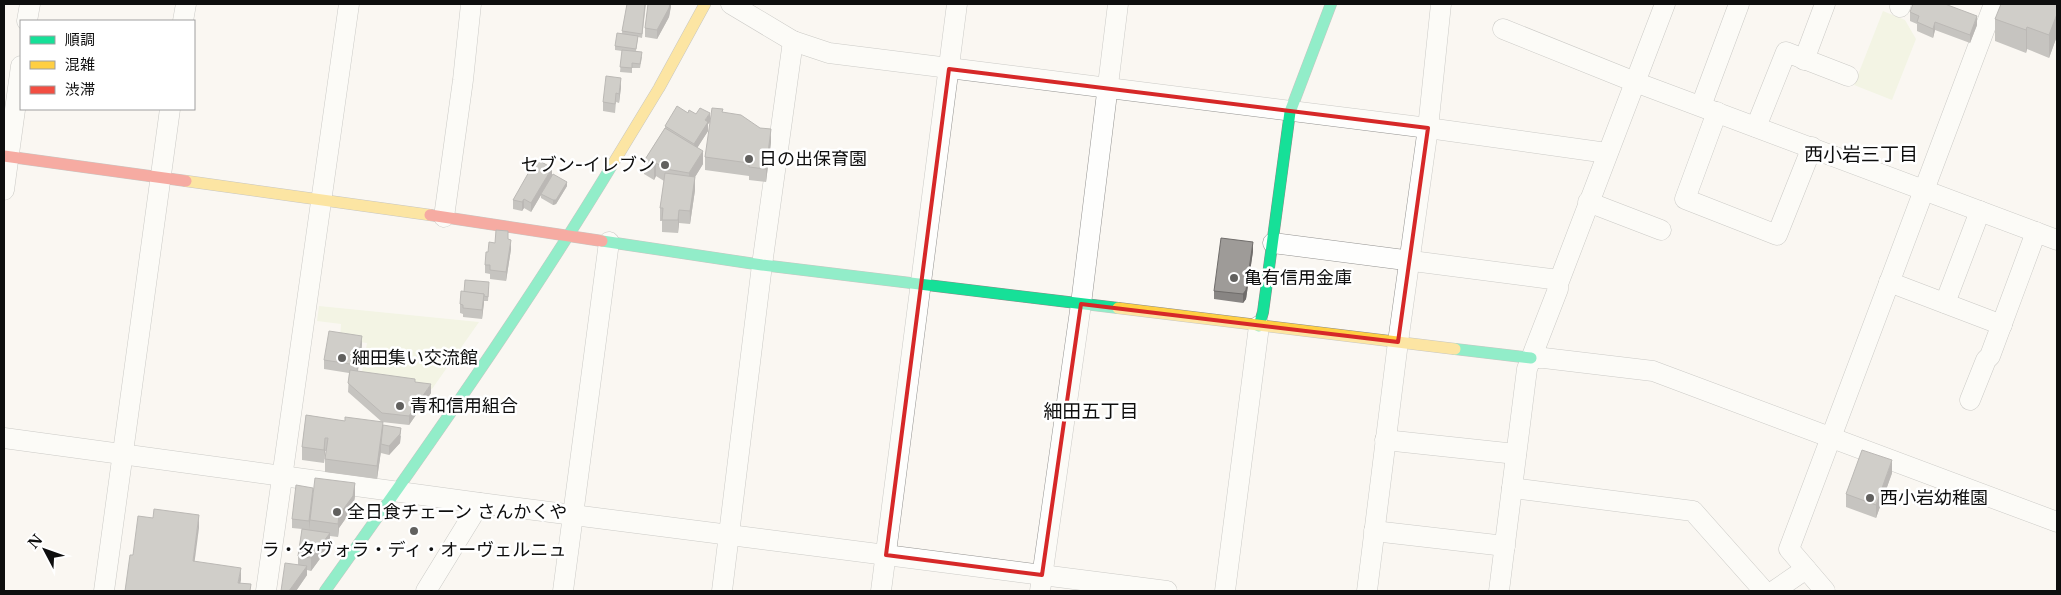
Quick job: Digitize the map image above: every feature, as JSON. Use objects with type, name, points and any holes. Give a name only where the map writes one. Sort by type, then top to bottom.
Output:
[{"type":"street","points":[[27,20],[30,4]]},
{"type":"street","points":[[184,20],[186,4]]},
{"type":"street","points":[[266,591],[349,4]]},
{"type":"street","points":[[444,216],[463,80],[471,4]]},
{"type":"street","points":[[325,591],[396,492],[569,236],[659,88],[704,4]]},
{"type":"street","points":[[731,4],[793,41],[829,53],[1428,128],[1606,153]]},
{"type":"street","points":[[881,591],[957,4]]},
{"type":"street","points":[[1041,583],[1081,304],[1118,4]]},
{"type":"street","points":[[1225,591],[1259,326],[1263,312],[1273,242],[1285,139],[1290,112],[1330,4]]},
{"type":"street","points":[[1367,591],[1385,440],[1428,128],[1441,4]]},
{"type":"street","points":[[1499,591],[1527,370],[1606,153],[1664,4]]},
{"type":"street","points":[[1740,4],[1685,199],[1777,234],[1812,147]]},
{"type":"street","points":[[1804,60],[1824,4]]},
{"type":"street","points":[[1825,591],[1789,549],[1994,4]]},
{"type":"street","points":[[1503,29],[1635,82],[2057,240]]},
{"type":"street","points":[[722,591],[762,265],[793,41]]},
{"type":"street","points":[[1756,127],[1786,52],[1848,76]]},
{"type":"street","points":[[4,190],[6,156],[20,72]]},
{"type":"street","points":[[104,591],[170,110]]},
{"type":"street","points":[[6,156],[444,216],[762,265],[1259,326],[1653,371],[2057,522]]},
{"type":"street","points":[[1588,202],[1661,230]]},
{"type":"street","points":[[1946,303],[1980,211]]},
{"type":"street","points":[[1970,400],[2002,325],[2036,232]]},
{"type":"street","points":[[563,591],[610,242]]},
{"type":"street","points":[[1273,242],[1559,280]]},
{"type":"street","points":[[1889,282],[2002,325]]},
{"type":"street","points":[[4,438],[396,492],[730,534],[886,556],[1041,583],[1167,591]]},
{"type":"street","points":[[1385,440],[1516,454]]},
{"type":"street","points":[[1512,488],[1693,511],[1764,591]]},
{"type":"street","points":[[426,591],[480,503]]},
{"type":"street","points":[[1374,531],[1505,546]]},
{"type":"street","points":[[1774,591],[1806,569]]},
{"type":"highlighted area","points":[[949,69],[1428,128],[1398,342],[1081,304],[1042,575],[886,555]]},
{"type":"green space","points":[[1883,11],[1905,20],[1916,39],[1892,100],[1854,85]]},
{"type":"green space","points":[[319,306],[479,322],[432,389],[361,378],[367,343],[340,339],[341,324],[317,321]]},
{"type":"building","points":[[627,4],[645,4],[642,34],[622,31]]},
{"type":"building","points":[[648,4],[670,4],[657,30],[645,28]]},
{"type":"building","points":[[1913,4],[1945,4],[1977,16],[1970,35],[1935,22],[1933,29],[1917,22],[1919,16],[1910,12]]},
{"type":"building","points":[[2001,4],[2057,4],[2057,14],[2049,35],[2027,27],[2026,30],[1995,19]]},
{"type":"building","points":[[617,33],[638,36],[636,49],[615,46]]},
{"type":"building","points":[[622,50],[642,52],[640,64],[632,63],[632,68],[620,67]]},
{"type":"building","points":[[606,76],[621,78],[619,94],[616,93],[615,104],[603,102]]},
{"type":"building","points":[[677,106],[688,113],[689,110],[696,114],[700,108],[710,113],[705,120],[708,122],[694,144],[665,126]]},
{"type":"building","points":[[712,108],[723,109],[722,112],[741,115],[760,128],[771,129],[766,169],[749,167],[749,163],[705,157]]},
{"type":"building","points":[[665,128],[703,151],[689,173],[666,169],[656,163],[654,167],[644,161]]},
{"type":"building","points":[[538,160],[552,168],[531,203],[524,199],[522,202],[513,200],[534,163],[536,164]]},
{"type":"building","points":[[665,173],[695,177],[690,211],[679,210],[678,220],[662,220],[663,208],[660,208]]},
{"type":"building","points":[[553,174],[567,182],[556,200],[541,194]]},
{"type":"building","points":[[496,230],[508,231],[508,239],[511,240],[506,272],[490,270],[490,265],[485,265],[489,242],[495,243]]},
{"type":"building","points":[[1221,238],[1253,242],[1246,290],[1243,294],[1214,291]]},
{"type":"building","points":[[465,280],[489,282],[488,297],[484,296],[484,294],[464,292]]},
{"type":"building","points":[[461,291],[484,294],[482,310],[463,308],[463,305],[460,304]]},
{"type":"building","points":[[329,331],[362,336],[357,365],[324,360]]},
{"type":"building","points":[[350,370],[415,379],[415,382],[431,384],[409,416],[382,413],[348,383]]},
{"type":"building","points":[[306,415],[345,421],[345,417],[383,422],[377,466],[325,459],[328,438],[325,438],[324,450],[302,447]]},
{"type":"building","points":[[383,425],[401,428],[400,434],[389,446],[381,444]]},
{"type":"building","points":[[1862,450],[1892,460],[1876,505],[1846,494]]},
{"type":"building","points":[[315,478],[355,483],[353,496],[339,515],[338,524],[310,520]]},
{"type":"building","points":[[296,485],[313,488],[309,521],[292,519]]},
{"type":"building","points":[[154,509],[199,515],[193,561],[241,568],[238,583],[251,584],[250,591],[125,591],[130,555],[133,555],[138,516],[153,518]]},
{"type":"building","points":[[302,529],[330,533],[311,558],[298,556]]},
{"type":"building","points":[[285,563],[307,566],[289,591],[281,591]]},
{"type":"traffic: fast","points":[[1259,326],[1263,312],[1290,112],[1331,4]]},
{"type":"traffic: fast","points":[[325,591],[510,325],[614,162]]},
{"type":"traffic: fast","points":[[602,241],[762,265],[1118,308]]},
{"type":"traffic: fast","points":[[1455,349],[1531,358]]},
{"type":"traffic: slow","points":[[614,162],[659,88],[705,4]]},
{"type":"traffic: slow","points":[[186,181],[430,215]]},
{"type":"traffic: slow","points":[[1118,308],[1455,349]]},
{"type":"traffic: jam","points":[[4,156],[186,181]]},
{"type":"traffic: jam","points":[[430,215],[602,241]]},
{"type":"place","name":"日の出保育園","points":[[749,159]]},
{"type":"place","name":"セブン-イレブン","points":[[665,165]]},
{"type":"place","name":"亀有信用金庫","points":[[1234,278]]},
{"type":"place","name":"細田集い交流館","points":[[342,358]]},
{"type":"place","name":"青和信用組合","points":[[400,406]]},
{"type":"place","name":"西小岩幼稚園","points":[[1870,498]]},
{"type":"place","name":"全日食チェーン さんかくや","points":[[337,512]]},
{"type":"place","name":"ラ・タヴォラ・ディ・オーヴェルニュ","points":[[414,531]]},
{"type":"district","name":"西小岩三丁目","points":[[1861,154]]},
{"type":"district","name":"細田五丁目","points":[[1091,411]]}]
